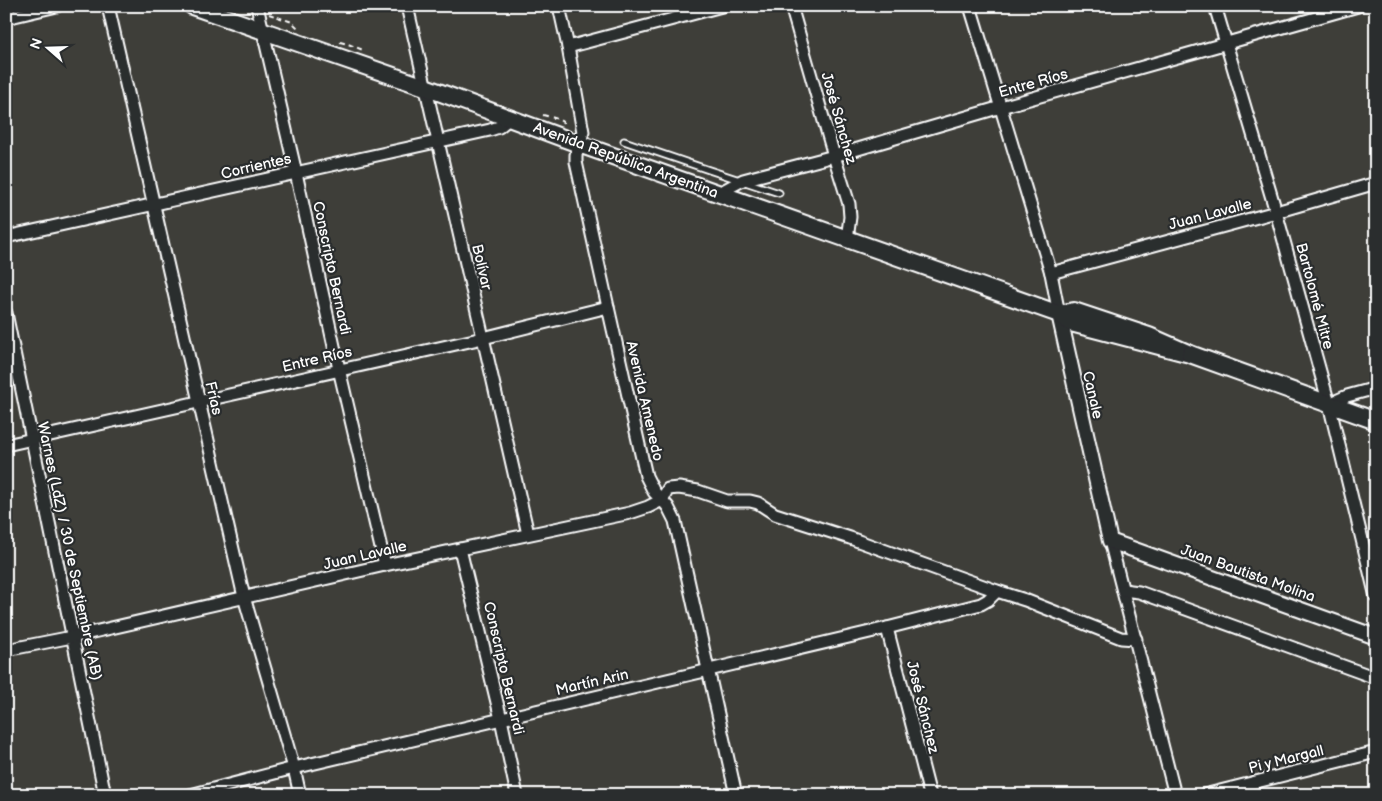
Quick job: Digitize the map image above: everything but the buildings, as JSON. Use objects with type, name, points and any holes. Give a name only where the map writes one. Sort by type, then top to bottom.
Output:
[{"type":"main road","name":"Avenida República Argentina","points":[[192,6],[425,87],[579,144],[1059,314],[1070,322],[1190,354],[1376,421]]},
{"type":"street","points":[[6,18],[57,6]]},
{"type":"street","name":"Frías","points":[[108,6],[244,597],[294,768],[300,795]]},
{"type":"street","name":"Conscripto Bernardi","points":[[257,6],[385,565]]},
{"type":"street","name":"Bolívar","points":[[407,6],[528,534]]},
{"type":"street","name":"Avenida Amenedo","points":[[559,6],[583,132],[576,155],[576,162],[608,308],[646,476],[654,492],[672,513],[675,521],[736,795]]},
{"type":"street","points":[[568,47],[722,6]]},
{"type":"street","name":"José Sánchez","points":[[791,6],[849,204],[850,217],[847,239]]},
{"type":"street","name":"Canale","points":[[970,6],[1051,273],[1110,541],[1175,795]]},
{"type":"street","name":"Bartolomé Mitre","points":[[1215,6],[1276,212],[1329,404],[1376,597]]},
{"type":"street","name":"Entre Ríos","points":[[719,193],[741,180],[834,156],[1358,6]]},
{"type":"street","name":"Corrientes","points":[[6,237],[490,130],[499,127],[510,118]]},
{"type":"street","name":"Juan Lavalle","points":[[1051,273],[1376,183]]},
{"type":"street","name":"Entre Ríos","points":[[6,445],[484,338],[608,308]]},
{"type":"street","name":"Warnes (LdZ) / 30 de Septiembre (AB)","points":[[6,313],[105,795]]},
{"type":"street","points":[[1329,404],[1347,396],[1376,388]]},
{"type":"street","name":"Juan Lavalle","points":[[6,650],[72,637],[385,565],[630,513],[662,500],[668,489],[673,488],[698,491],[727,501],[758,503],[775,514],[850,538],[997,592]]},
{"type":"street","name":"Juan Bautista Molina","points":[[1110,541],[1376,637]]},
{"type":"street","name":"Conscripto Bernardi","points":[[460,549],[501,718],[517,795]]},
{"type":"street","points":[[1123,590],[1139,592],[1376,678]]},
{"type":"street","points":[[997,592],[1025,600],[1120,638],[1136,639]]},
{"type":"street","name":"Martín Arin","points":[[190,795],[501,718],[887,628],[981,604],[997,592]]},
{"type":"street","name":"José Sánchez","points":[[887,628],[930,795]]},
{"type":"street","name":"Pi y Margall","points":[[1204,795],[1376,752]]},
{"type":"lane","points":[[624,141],[779,193]]}]
